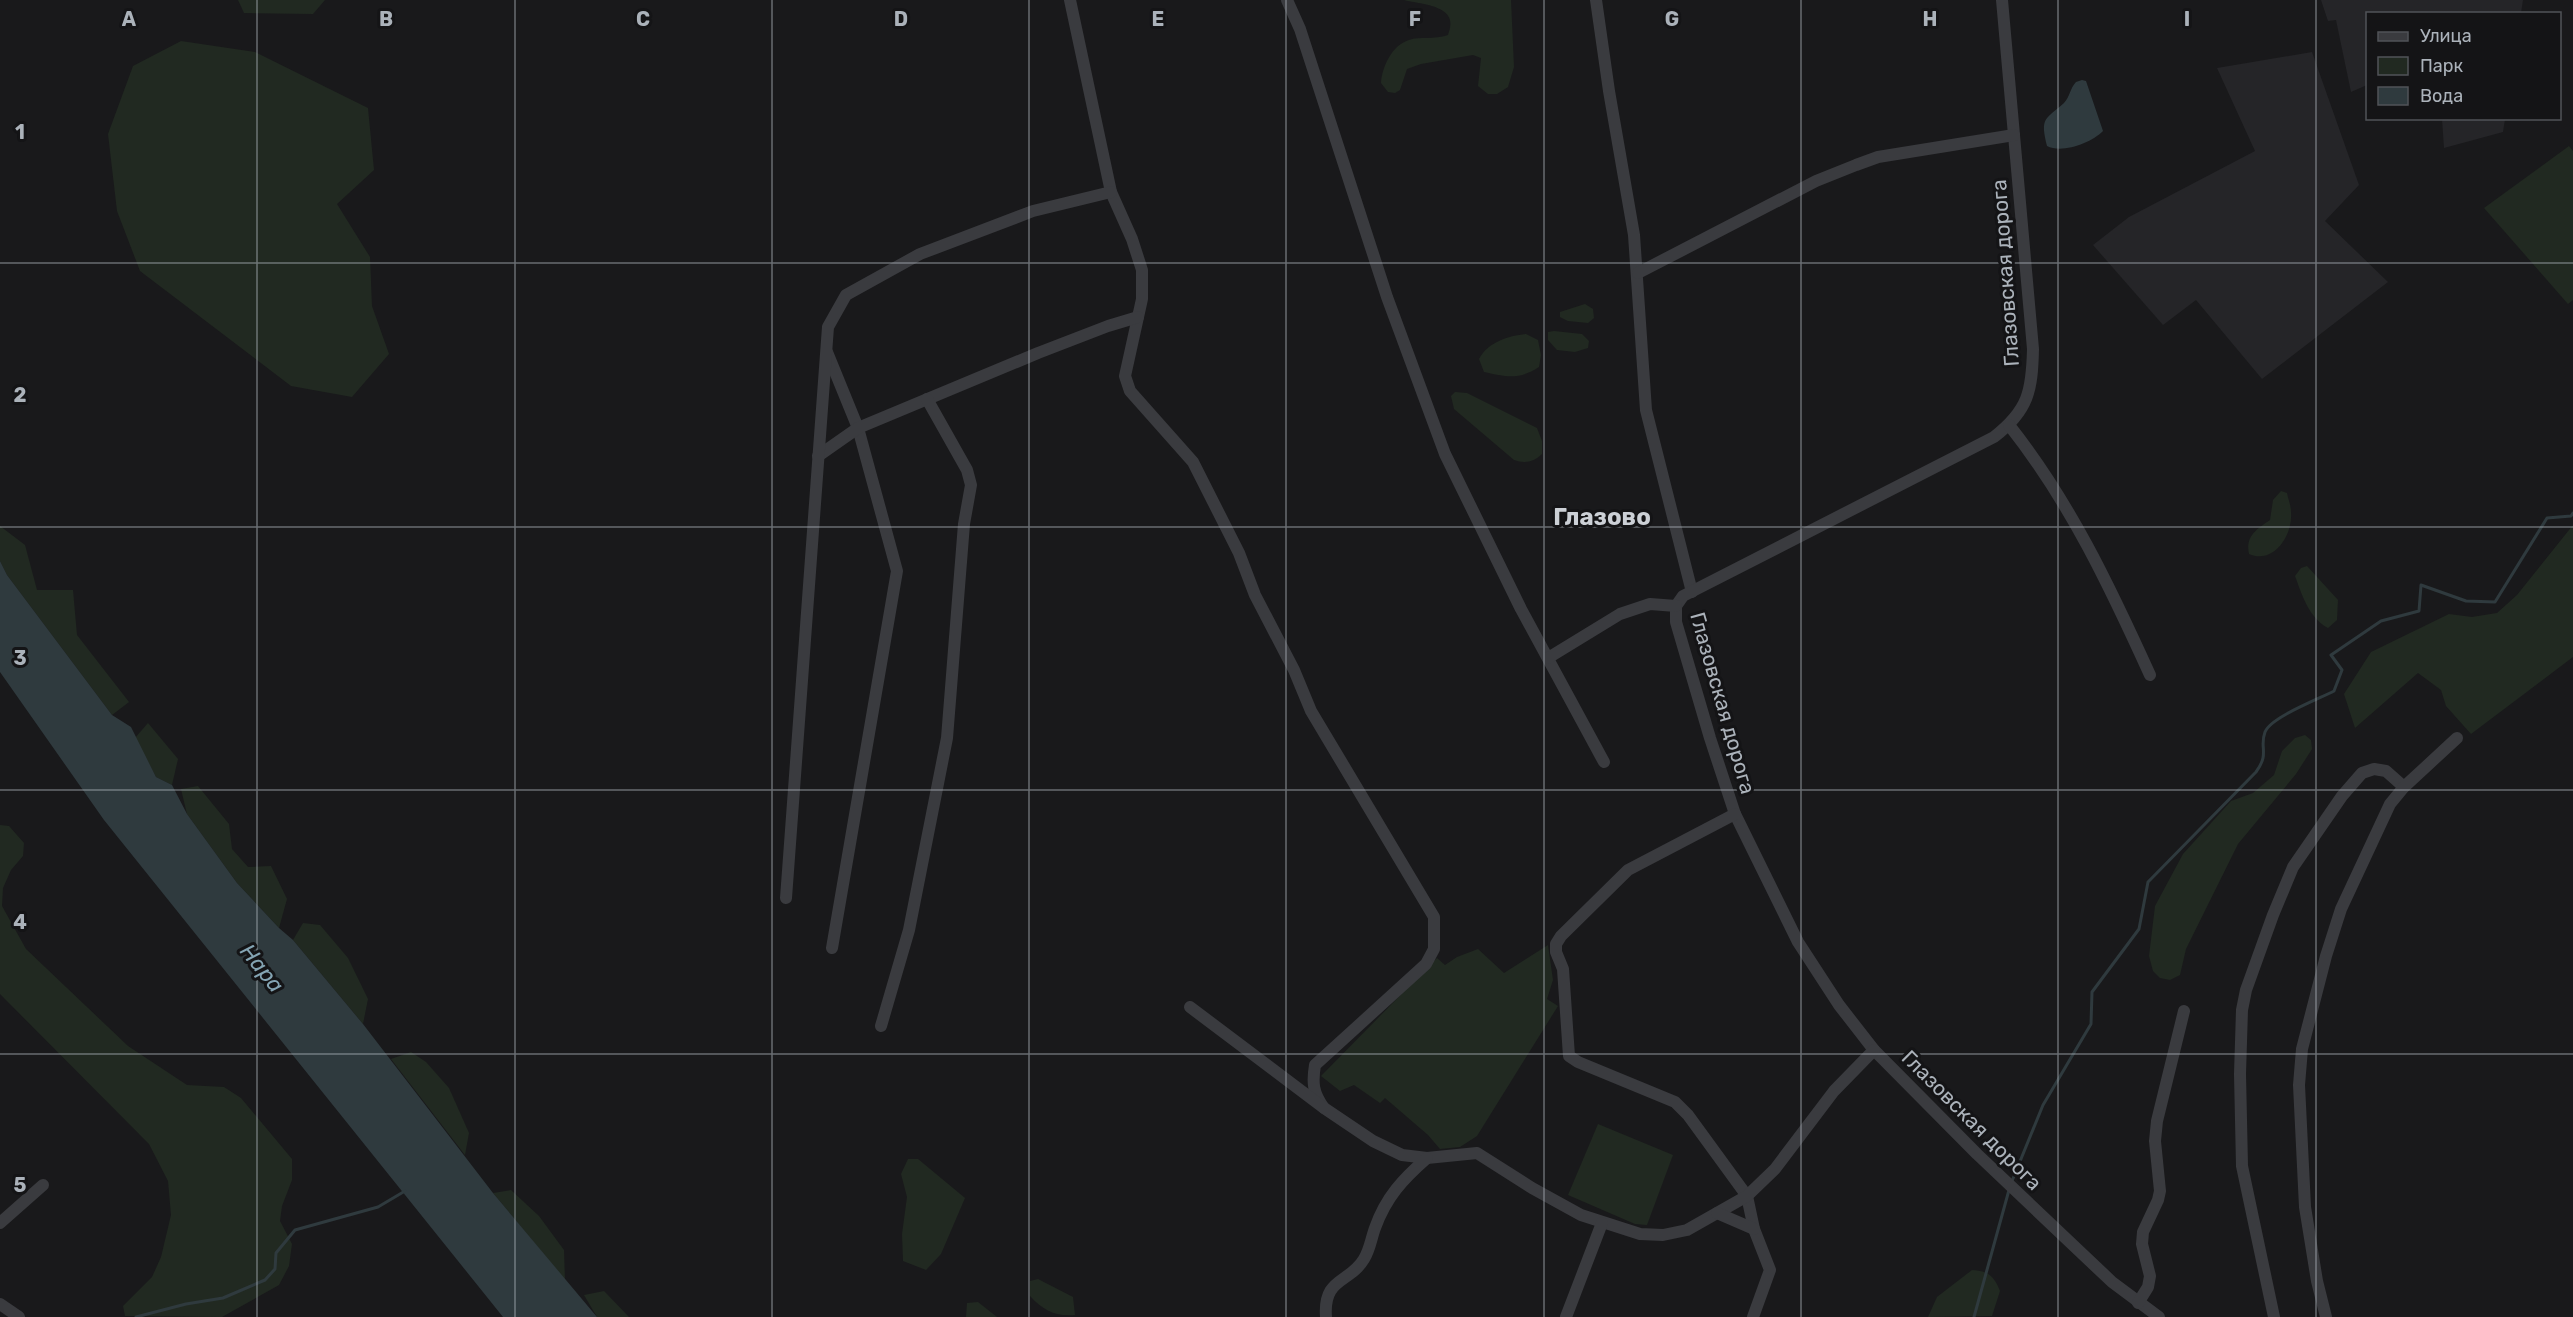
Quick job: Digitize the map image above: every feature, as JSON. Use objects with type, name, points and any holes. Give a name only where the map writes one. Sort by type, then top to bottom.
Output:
[{"type":"street","points":[[1070,0],[1111,192],[1132,239],[1142,270],[1142,299],[1125,376],[1130,391],[1193,462],[1239,553],[1255,595],[1294,670],[1311,711],[1434,917],[1434,949],[1426,964],[1314,1065],[1312,1082],[1315,1096],[1324,1108]]},
{"type":"street","points":[[1287,0],[1300,29],[1387,297],[1445,454],[1548,658],[1604,762]]},
{"type":"street","points":[[1596,0],[1608,91],[1634,235],[1646,410],[1692,592]]},
{"type":"street","name":"Глазовская дорога","points":[[2002,0],[2033,349],[2032,382],[2029,395],[2009,425],[1995,436],[1683,596],[1676,606],[1676,622],[1735,814],[1798,942],[1839,1005],[1874,1050],[1985,1162],[2112,1282],[2159,1317]]},
{"type":"street","points":[[1638,273],[1816,181],[1856,165],[1878,157],[2013,135]]},
{"type":"street","points":[[786,898],[828,327],[846,295],[920,254],[1033,211],[1111,192]]},
{"type":"street","points":[[818,456],[858,428],[1108,326],[1138,317]]},
{"type":"street","points":[[825,348],[858,428],[897,571],[832,948]]},
{"type":"street","points":[[881,1026],[909,930],[947,738],[964,524],[971,485],[967,470],[927,399]]},
{"type":"street","points":[[2009,425],[2039,463],[2103,571],[2150,675]]},
{"type":"street","points":[[1548,658],[1620,614],[1650,604],[1676,606]]},
{"type":"street","points":[[2326,1317],[2317,1281],[2305,1207],[2299,1095],[2302,1049],[2326,956],[2341,909],[2390,804],[2404,787],[2457,738]]},
{"type":"street","points":[[2274,1317],[2242,1166],[2240,1074],[2242,1010],[2246,990],[2273,915],[2294,867],[2342,796],[2362,773],[2374,769],[2386,771],[2404,787]]},
{"type":"street","points":[[1735,814],[1628,870],[1561,936],[1556,944],[1556,952],[1563,969],[1569,1056],[1578,1062],[1675,1102],[1688,1115],[1747,1196],[1754,1229],[1770,1270],[1753,1317]]},
{"type":"street","points":[[1190,1007],[1324,1108],[1401,1155],[1427,1158],[1477,1153],[1532,1188],[1581,1215],[1640,1234],[1663,1235],[1687,1230],[1747,1196],[1775,1168],[1834,1091],[1874,1050]]},
{"type":"street","points":[[2138,1303],[2148,1287],[2150,1276],[2142,1244],[2143,1232],[2160,1191],[2155,1148],[2157,1121],[2184,1011]]},
{"type":"street","points":[[1326,1317],[1330,1292],[1335,1283],[1363,1261],[1380,1218],[1400,1182],[1427,1158]]},
{"type":"street","points":[[0,1223],[43,1185]]},
{"type":"street","points":[[1717,1213],[1754,1229]]},
{"type":"street","points":[[1566,1317],[1602,1223]]},
{"type":"street","points":[[0,1304],[19,1317]]},
{"type":"shaded area","points":[[2321,0],[2523,0],[2521,12],[2366,12],[2366,85],[2351,92],[2336,20],[2328,21]]},
{"type":"shaded area","points":[[2312,52],[2359,185],[2325,221],[2388,282],[2262,379],[2196,300],[2163,325],[2093,245],[2129,217],[2255,151],[2217,68]]},
{"type":"shaded area","points":[[2442,120],[2505,120],[2503,132],[2444,148]]},
{"type":"green space","points":[[238,0],[325,0],[313,14],[244,13]]},
{"type":"green space","points":[[1404,0],[1511,0],[1514,67],[1508,87],[1497,94],[1488,94],[1478,86],[1481,58],[1473,55],[1421,64],[1407,69],[1400,90],[1395,93],[1388,92],[1381,83],[1386,64],[1393,52],[1403,43],[1413,39],[1448,35],[1451,25],[1445,12],[1438,8]]},
{"type":"green space","points":[[181,41],[255,52],[368,108],[374,170],[337,204],[370,257],[372,306],[389,354],[352,397],[291,386],[140,271],[117,211],[108,134],[133,66]]},
{"type":"green space","points":[[2569,146],[2573,151],[2573,300],[2568,304],[2484,208]]},
{"type":"green space","points":[[1585,304],[1593,309],[1594,318],[1588,323],[1568,321],[1560,317],[1560,312]]},
{"type":"green space","points":[[1548,332],[1582,334],[1589,341],[1588,348],[1575,352],[1557,350],[1548,340]]},
{"type":"green space","points":[[1526,334],[1538,340],[1541,355],[1539,367],[1519,376],[1484,372],[1479,359],[1488,348],[1506,338]]},
{"type":"green space","points":[[1455,392],[1467,393],[1537,428],[1542,441],[1542,454],[1529,462],[1514,460],[1454,409],[1451,396]]},
{"type":"green space","points":[[2281,491],[2287,493],[2291,509],[2291,521],[2285,538],[2274,552],[2258,556],[2249,554],[2250,538],[2270,520],[2273,500]]},
{"type":"green space","points":[[2573,525],[2573,657],[2471,734],[2446,706],[2441,690],[2418,673],[2355,728],[2344,694],[2371,652],[2449,614],[2472,617],[2497,613],[2517,595]]},
{"type":"green space","points":[[0,526],[25,545],[37,590],[73,590],[77,635],[129,702],[112,715],[7,575],[0,561]]},
{"type":"green space","points":[[2307,566],[2338,600],[2337,620],[2328,628],[2321,624],[2311,612],[2295,576],[2301,568]]},
{"type":"green space","points":[[148,723],[178,759],[172,785],[156,777],[135,738]]},
{"type":"green space","points":[[2305,735],[2311,740],[2312,749],[2296,774],[2238,844],[2186,949],[2180,975],[2170,980],[2160,978],[2153,971],[2149,956],[2155,906],[2183,854],[2231,801],[2253,793],[2274,775],[2282,751],[2295,738]]},
{"type":"green space","points":[[198,786],[229,824],[232,849],[248,867],[271,866],[287,899],[279,928],[237,883],[187,814],[181,789]]},
{"type":"green space","points":[[0,825],[9,826],[24,843],[23,856],[11,870],[3,888],[2,906],[26,949],[128,1046],[187,1085],[224,1087],[241,1098],[292,1159],[292,1180],[282,1206],[280,1221],[292,1244],[289,1266],[279,1285],[222,1317],[125,1316],[123,1306],[152,1277],[161,1257],[171,1215],[168,1181],[149,1144],[0,994]]},
{"type":"green space","points":[[303,923],[320,925],[348,958],[368,999],[363,1024],[293,940]]},
{"type":"green space","points":[[1548,945],[1553,980],[1547,999],[1558,1006],[1477,1136],[1460,1147],[1440,1149],[1428,1135],[1385,1098],[1380,1103],[1354,1085],[1340,1091],[1321,1076],[1437,958],[1445,965],[1457,957],[1478,949],[1504,973]]},
{"type":"green space","points":[[411,1052],[426,1062],[449,1088],[469,1133],[465,1155],[391,1059]]},
{"type":"green space","points":[[1598,1124],[1673,1155],[1647,1225],[1635,1224],[1568,1195]]},
{"type":"green space","points":[[908,1159],[918,1159],[965,1198],[941,1254],[926,1270],[903,1261],[902,1234],[907,1197],[901,1174]]},
{"type":"green space","points":[[511,1190],[539,1216],[564,1250],[565,1280],[493,1193]]},
{"type":"green space","points":[[1972,1270],[1990,1275],[2000,1291],[1992,1316],[1928,1317],[1937,1297]]},
{"type":"green space","points":[[1038,1279],[1073,1297],[1075,1315],[1055,1314],[1035,1301],[1030,1296],[1030,1281]]},
{"type":"green space","points":[[604,1291],[629,1317],[597,1317],[584,1295]]},
{"type":"green space","points":[[978,1302],[997,1317],[966,1317],[967,1303]]},
{"type":"water","points":[[2086,81],[2103,131],[2091,140],[2076,146],[2060,149],[2047,146],[2044,124],[2048,116],[2066,101],[2076,82]]},
{"type":"water","name":"Нара","points":[[0,561],[7,575],[112,715],[131,727],[156,777],[172,785],[187,814],[237,883],[293,940],[363,1024],[493,1193],[597,1317],[503,1317],[104,820],[0,672]]},
{"type":"waterway","points":[[2012,1181],[2043,1105],[2091,1024],[2092,992],[2139,929],[2148,882],[2256,772],[2262,760],[2263,738],[2269,726],[2296,709],[2334,691],[2342,670],[2331,655],[2381,621],[2419,611],[2421,585],[2466,601],[2495,602],[2547,518],[2571,516],[2573,513]]},
{"type":"waterway","points":[[1974,1317],[2009,1190]]},
{"type":"waterway","points":[[136,1317],[186,1304],[223,1298],[265,1280],[275,1269],[276,1253],[295,1230],[378,1207],[405,1191]]},
{"type":"district","name":"Глазово","points":[[1602,517]]}]
